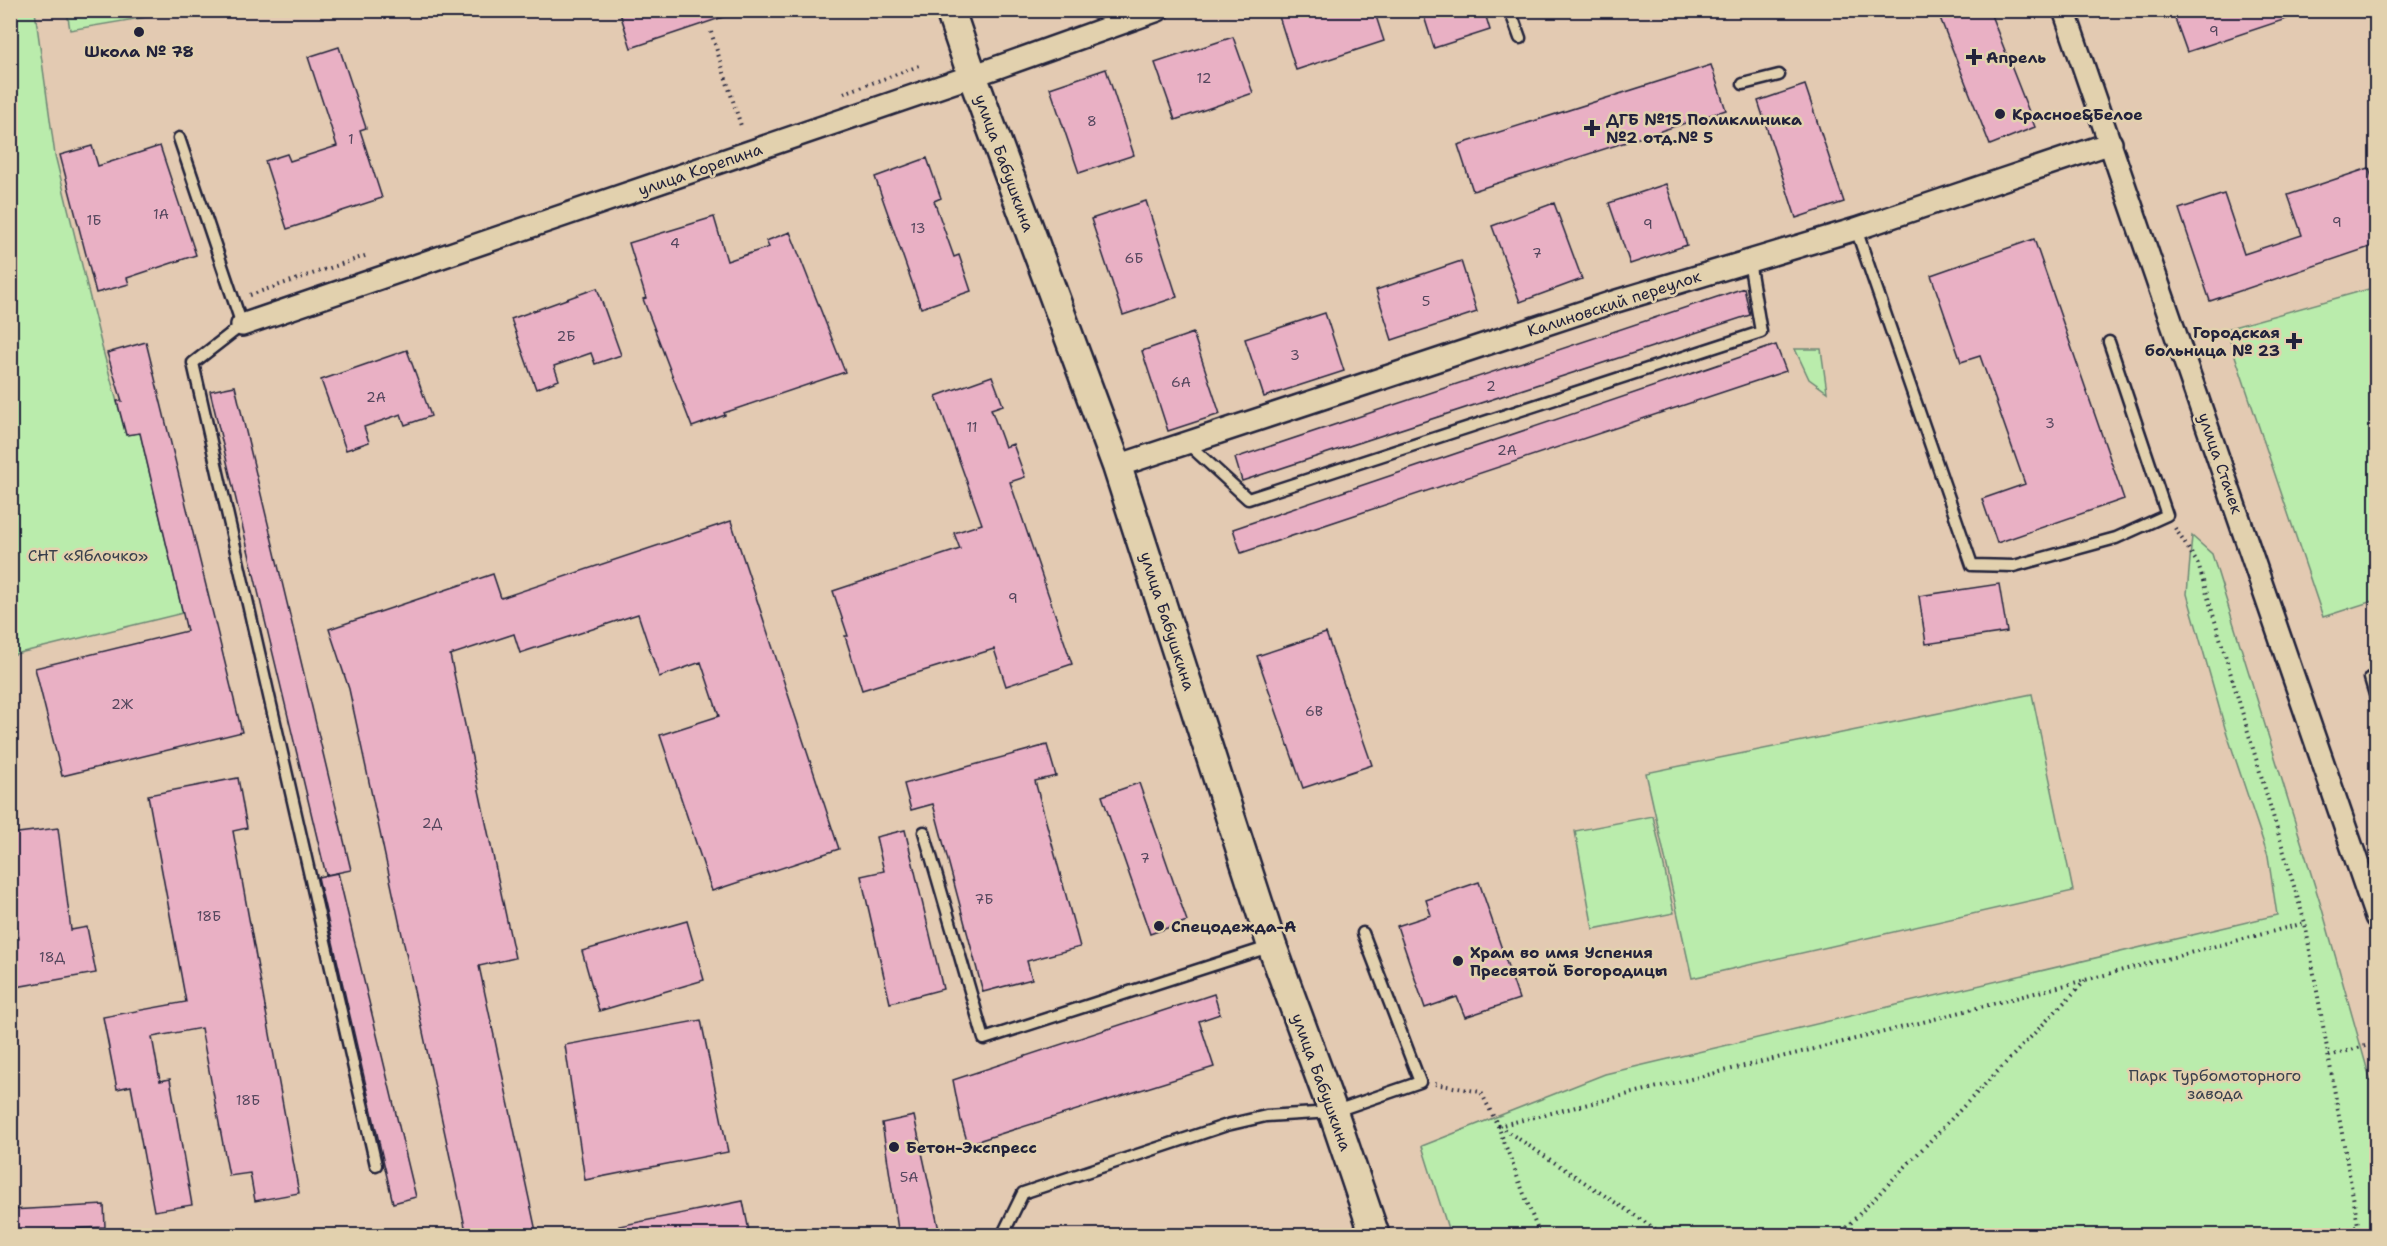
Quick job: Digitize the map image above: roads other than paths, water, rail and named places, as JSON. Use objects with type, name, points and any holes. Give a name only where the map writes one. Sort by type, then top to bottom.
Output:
[{"type":"street","name":"улица Бабушкина","points":[[950,10],[972,75],[1118,466],[1272,946],[1333,1112],[1375,1236]]},
{"type":"street","name":"улица Корепина","points":[[242,325],[1158,10]]},
{"type":"street","name":"улица Стачек","points":[[2064,10],[2376,917]]},
{"type":"street","name":"Калиновский переулок","points":[[1118,466],[1610,303],[1856,229],[2111,142]]},
{"type":"lane","points":[[1510,10],[1520,38]]},
{"type":"lane","points":[[1743,84],[1779,75]]},
{"type":"lane","points":[[178,138],[242,325],[193,363],[376,1165]]},
{"type":"lane","points":[[1856,229],[1972,565],[2014,566],[2116,538],[2167,514],[2109,342]]},
{"type":"lane","points":[[1187,443],[1248,499],[1761,332],[1749,261]]},
{"type":"lane","points":[[2370,678],[2376,698]]},
{"type":"lane","points":[[924,832],[984,1039],[1272,946]]},
{"type":"lane","points":[[1002,1236],[1023,1193],[1227,1125],[1266,1116],[1333,1112],[1420,1082],[1363,933]]},
{"type":"place","name":"Школа № 78","points":[[139,32]]},
{"type":"place","name":"Апрель","points":[[1974,57]]},
{"type":"place","name":"Красное&Белое","points":[[2000,114]]},
{"type":"place","name":"ДГБ №15 Поликлиника №2 отд.№ 5","points":[[1592,128]]},
{"type":"place","name":"Городская больница № 23","points":[[2294,341]]},
{"type":"place","name":"Спецодежда-А","points":[[1159,926]]},
{"type":"place","name":"Храм во имя Успения Пресвятой Богородицы","points":[[1458,961]]},
{"type":"place","name":"Бетон-Экспресс","points":[[894,1147]]},
{"type":"park label","name":"СНТ «Яблочко»","points":[[88,555]]},
{"type":"park label","name":"Парк Турбомоторного завода","points":[[2215,1084]]}]
